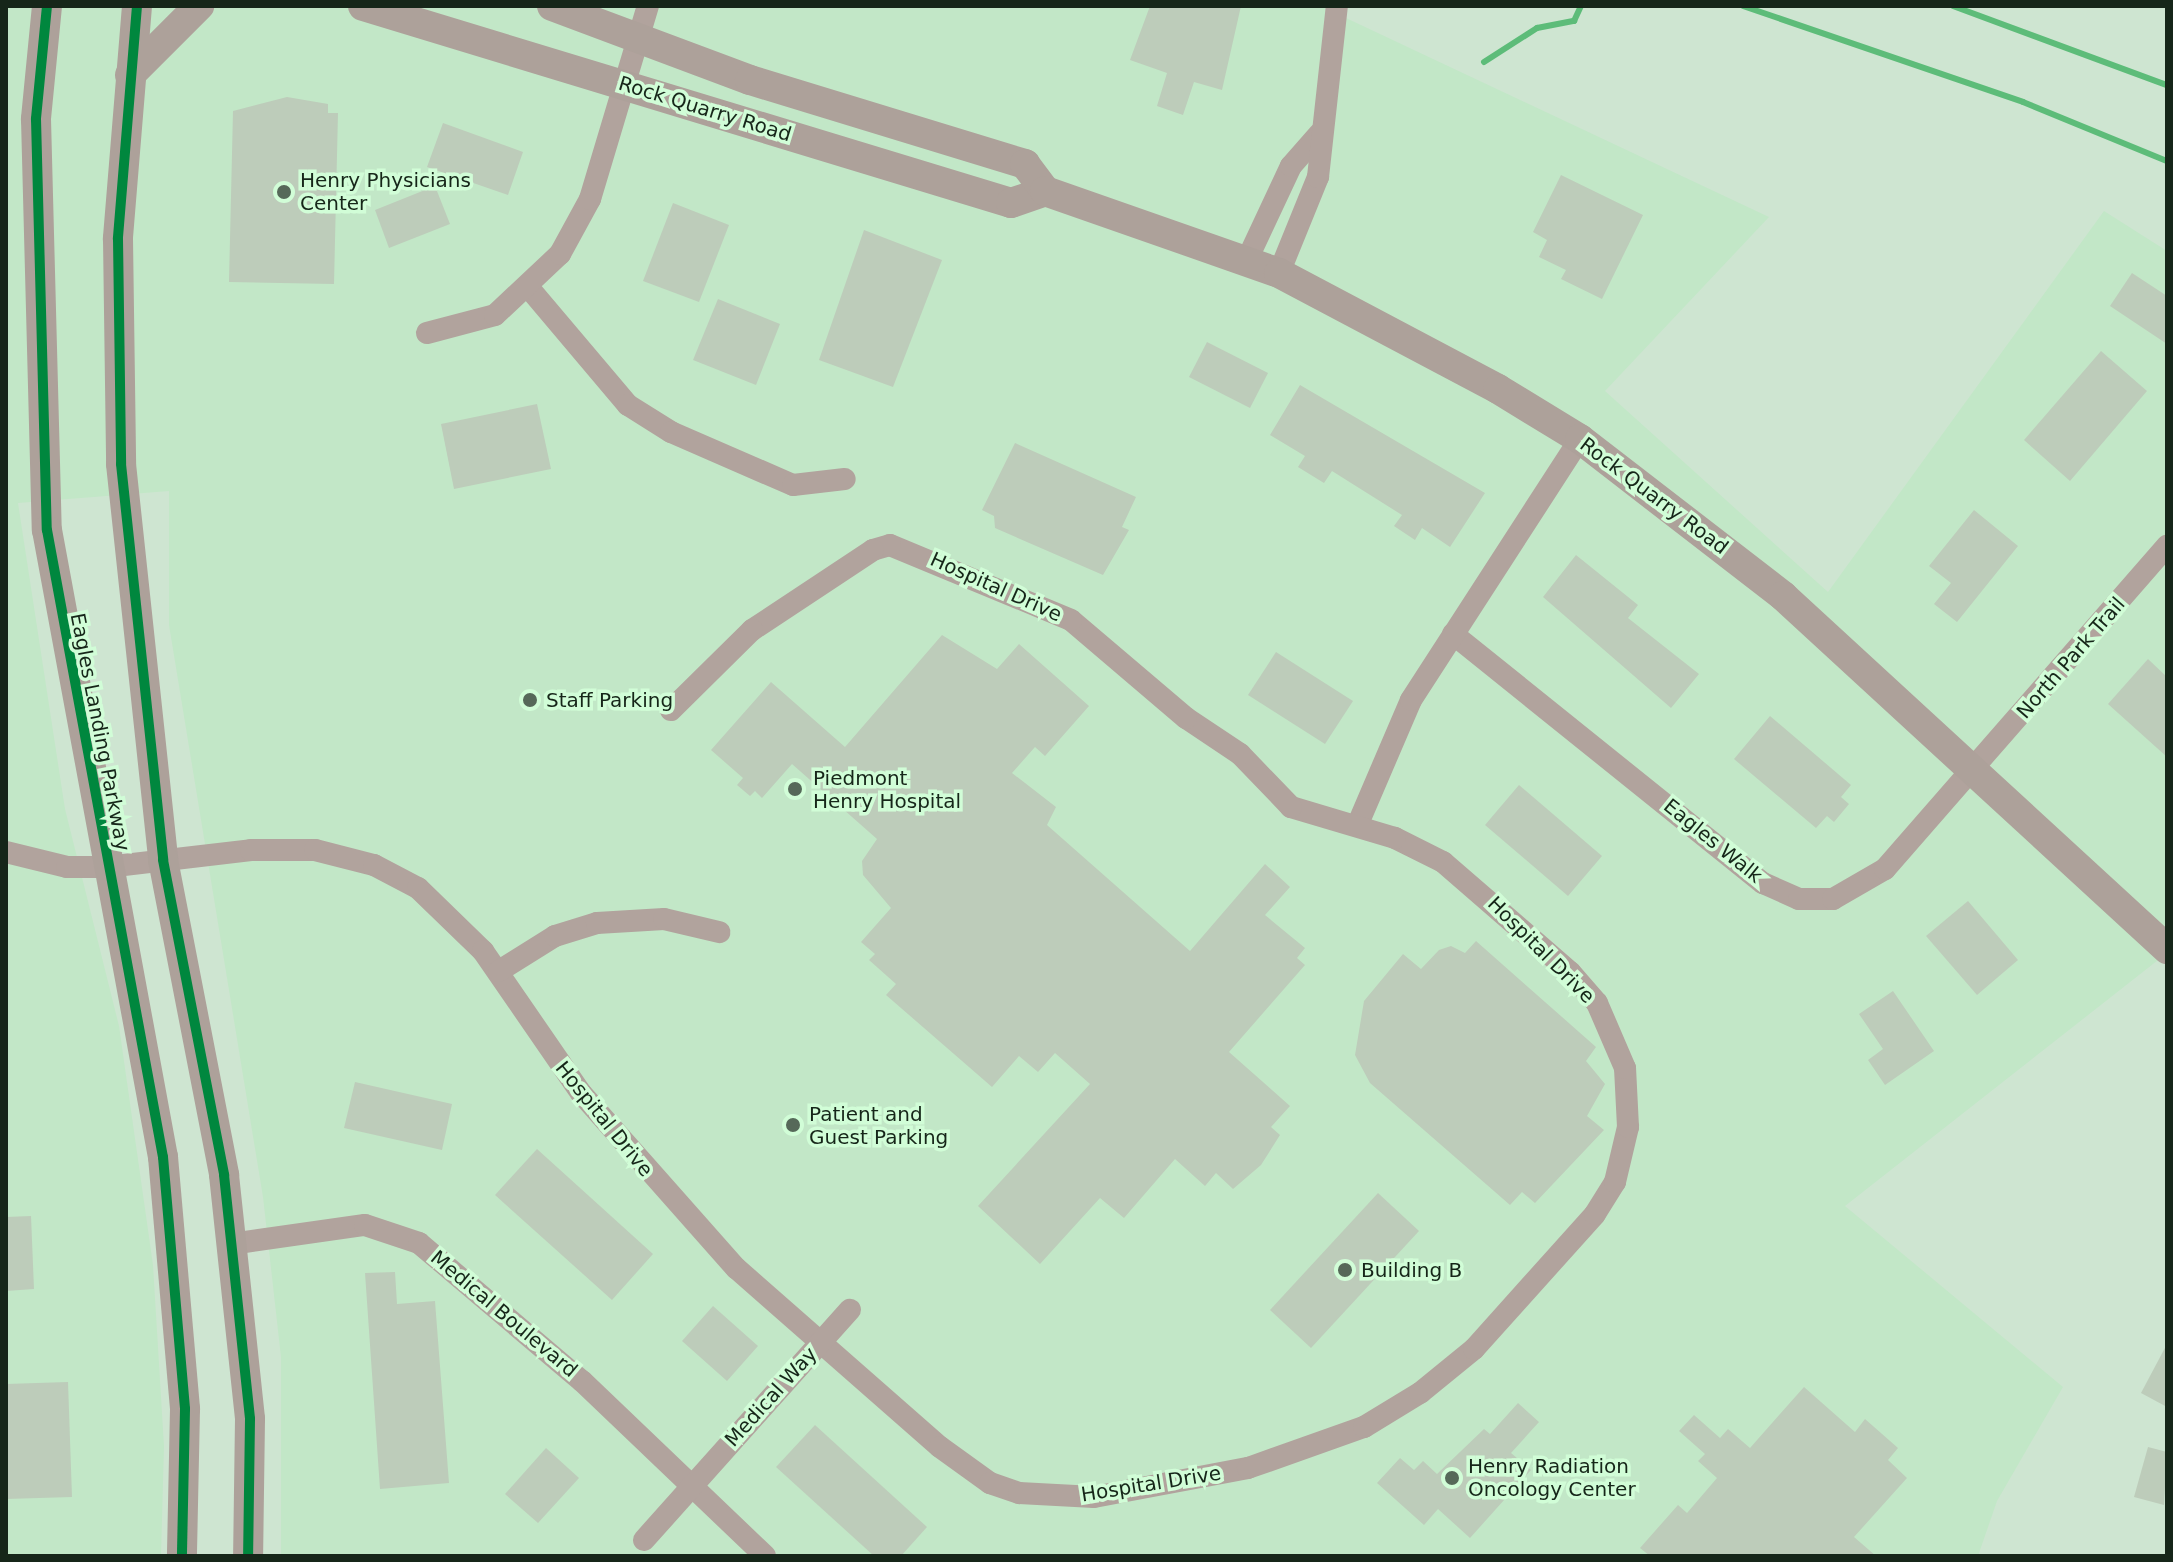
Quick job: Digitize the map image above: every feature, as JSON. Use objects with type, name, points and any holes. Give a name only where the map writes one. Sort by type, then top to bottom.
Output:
[{"type":"main road","name":"Eagles Landing Parkway","points":[[47,6],[36,119],[47,530],[163,1157],[185,1409],[182,1556]]},
{"type":"main road","name":"Eagles Landing Parkway","points":[[137,6],[118,239],[121,464],[163,860],[213,1103],[231,1244],[250,1419],[248,1556]]},
{"type":"main road","points":[[130,75],[199,6]]},
{"type":"main road","name":"Rock Quarry Road","points":[[363,6],[1011,203],[1045,191]]},
{"type":"main road","name":"Rock Quarry Road","points":[[552,6],[638,40],[1025,164],[1045,191],[1279,273],[1397,332],[1580,439],[1783,596],[2167,949]]},
{"type":"street","points":[[427,333],[495,315],[529,288],[560,254],[587,205],[648,6]]},
{"type":"street","points":[[1279,273],[1318,177],[1319,134],[1337,6]]},
{"type":"street","points":[[1246,262],[1291,166],[1319,134]]},
{"type":"street","points":[[529,288],[628,405],[671,432],[793,485],[845,479]]},
{"type":"street","points":[[1357,826],[1392,736],[1453,634],[1580,439]]},
{"type":"street","name":"Hospital Drive","points":[[6,852],[67,867],[107,867],[292,849],[374,865],[436,900],[499,971],[558,1064],[659,1186],[736,1268],[964,1466],[990,1483],[1052,1498],[1094,1497],[1248,1468],[1325,1444],[1393,1411],[1474,1349],[1595,1214],[1615,1182],[1628,1127],[1625,1068],[1597,1003],[1509,915],[1443,862],[1357,826],[1291,807],[1240,754],[1186,718],[1071,620],[890,545],[873,550],[752,630],[671,710]]},
{"type":"street","name":"North Park Trail","points":[[1972,768],[2167,546]]},
{"type":"street","name":"Eagles Walk","points":[[1453,634],[1490,657],[1741,867],[1799,899],[1833,899],[1871,882],[1972,768]]},
{"type":"street","points":[[499,971],[555,936],[597,923],[655,918],[719,932]]},
{"type":"street","name":"Medical Boulevard","points":[[231,1244],[365,1225],[419,1243],[693,1485],[765,1556]]},
{"type":"street","name":"Medical Way","points":[[693,1485],[850,1310]]},
{"type":"street","points":[[644,1540],[693,1485]]},
{"type":"shaded area","points":[[6,6],[1345,6],[1346,18],[1769,217],[1605,391],[1828,592],[2104,211],[2167,251],[2167,953],[1845,1206],[2063,1387],[1997,1501],[1978,1556],[281,1556],[281,1357],[263,1197],[169,625],[169,491],[18,503],[65,809],[119,1026],[153,1265],[164,1446],[161,1556],[6,1556]]},
{"type":"building","points":[[1150,6],[1241,6],[1222,90],[1194,82],[1183,115],[1157,106],[1167,73],[1130,60]]},
{"type":"building","name":"Henry Physicians Center","points":[[287,97],[328,104],[328,113],[338,113],[334,284],[229,282],[233,111]]},
{"type":"building","points":[[443,123],[523,152],[508,195],[427,167]]},
{"type":"building","points":[[1561,175],[1643,215],[1602,299],[1561,279],[1566,270],[1539,257],[1547,240],[1533,232]]},
{"type":"building","points":[[435,186],[450,224],[389,248],[375,210]]},
{"type":"building","points":[[673,203],[729,225],[699,302],[643,281]]},
{"type":"building","points":[[864,230],[942,260],[893,387],[819,360]]},
{"type":"building","points":[[2132,273],[2167,296],[2167,344],[2110,306]]},
{"type":"building","points":[[718,299],[780,324],[756,385],[693,360]]},
{"type":"building","points":[[1207,342],[1268,373],[1250,408],[1189,377]]},
{"type":"building","points":[[2101,351],[2147,391],[2070,481],[2024,440]]},
{"type":"building","points":[[1300,385],[1485,493],[1450,547],[1422,528],[1415,540],[1394,526],[1402,515],[1332,471],[1324,483],[1298,467],[1305,456],[1270,435]]},
{"type":"building","points":[[537,404],[551,469],[454,489],[441,424]]},
{"type":"building","points":[[1015,443],[1136,497],[1122,527],[1129,530],[1103,575],[995,528],[994,516],[982,510]]},
{"type":"building","points":[[1974,510],[2018,546],[1957,622],[1934,604],[1951,583],[1929,566]]},
{"type":"building","points":[[1576,555],[1638,605],[1628,618],[1699,674],[1671,708],[1543,597]]},
{"type":"building","points":[[942,635],[997,669],[1019,644],[1089,706],[1045,756],[1035,747],[1012,773],[1056,807],[1047,825],[1190,951],[1265,864],[1290,887],[1265,915],[1305,948],[1297,958],[1305,965],[1229,1052],[1290,1106],[1271,1127],[1280,1135],[1261,1165],[1233,1189],[1216,1173],[1205,1186],[1175,1159],[1124,1218],[1100,1198],[1040,1264],[978,1206],[1090,1084],[1055,1053],[1038,1072],[1019,1056],[992,1087],[886,995],[896,984],[869,960],[875,954],[861,942],[891,908],[863,875],[862,861],[877,839],[792,764],[762,798],[755,791],[750,796],[737,785],[743,778],[711,750],[771,682],[845,747]]},
{"type":"building","points":[[1276,652],[1353,701],[1325,744],[1248,695]]},
{"type":"building","points":[[2148,659],[2167,677],[2167,757],[2108,704]]},
{"type":"building","points":[[1770,716],[1851,785],[1841,797],[1849,804],[1834,822],[1827,816],[1816,828],[1734,759]]},
{"type":"building","points":[[1519,785],[1602,856],[1568,896],[1485,825]]},
{"type":"building","points":[[1968,901],[2018,960],[1977,995],[1926,936]]},
{"type":"building","points":[[1476,941],[1596,1047],[1586,1061],[1605,1084],[1587,1116],[1604,1130],[1535,1203],[1522,1192],[1510,1205],[1370,1083],[1355,1055],[1364,1001],[1403,954],[1421,969],[1439,950],[1451,946],[1465,953]]},
{"type":"building","points":[[1893,991],[1934,1051],[1885,1085],[1868,1060],[1883,1049],[1859,1014]]},
{"type":"building","points":[[355,1082],[452,1104],[442,1150],[344,1128]]},
{"type":"building","points":[[537,1149],[653,1254],[612,1300],[495,1195]]},
{"type":"building","name":"Building B","points":[[1378,1193],[1419,1231],[1311,1348],[1270,1310]]},
{"type":"building","points":[[31,1216],[34,1289],[6,1291],[6,1217]]},
{"type":"building","points":[[395,1272],[397,1304],[435,1301],[449,1483],[380,1489],[365,1273]]},
{"type":"building","points":[[713,1306],[758,1346],[727,1381],[682,1341]]},
{"type":"building","points":[[2167,1344],[2167,1407],[2141,1393]]},
{"type":"building","points":[[68,1382],[72,1497],[6,1499],[6,1384]]},
{"type":"building","points":[[1804,1387],[1855,1432],[1865,1419],[1898,1448],[1888,1460],[1907,1478],[1854,1537],[1876,1556],[1650,1556],[1640,1548],[1678,1505],[1687,1513],[1717,1478],[1698,1461],[1705,1454],[1679,1431],[1694,1415],[1720,1438],[1728,1429],[1750,1448]]},
{"type":"building","name":"Henry Radiation Oncology Center","points":[[1518,1403],[1539,1422],[1511,1453],[1531,1470],[1470,1538],[1438,1509],[1424,1525],[1377,1483],[1400,1458],[1414,1470],[1423,1461],[1437,1474],[1484,1429],[1490,1434]]},
{"type":"building","points":[[815,1425],[927,1527],[901,1556],[874,1556],[776,1467]]},
{"type":"building","points":[[2148,1447],[2167,1452],[2164,1505],[2134,1497]]},
{"type":"building","points":[[546,1448],[579,1478],[538,1523],[505,1494]]},
{"type":"waterway","points":[[1484,62],[1537,28],[1574,21],[1581,6]]},
{"type":"waterway","points":[[1743,6],[2023,102],[2167,161]]},
{"type":"waterway","points":[[1953,6],[2167,85]]},
{"type":"cycle path","points":[[47,6],[36,119],[47,530],[163,1157],[185,1409],[182,1556]]},
{"type":"cycle path","points":[[137,6],[118,239],[121,464],[163,860],[224,1175],[250,1419],[248,1556]]},
{"type":"place","name":"Henry Physicians Center","points":[[284,192]]},
{"type":"place","name":"Staff Parking","points":[[530,700]]},
{"type":"place","name":"Piedmont Henry Hospital","points":[[795,789]]},
{"type":"place","name":"Patient and Guest Parking","points":[[793,1125]]},
{"type":"place","name":"Building B","points":[[1345,1270]]},
{"type":"place","name":"Henry Radiation Oncology Center","points":[[1452,1478]]}]
